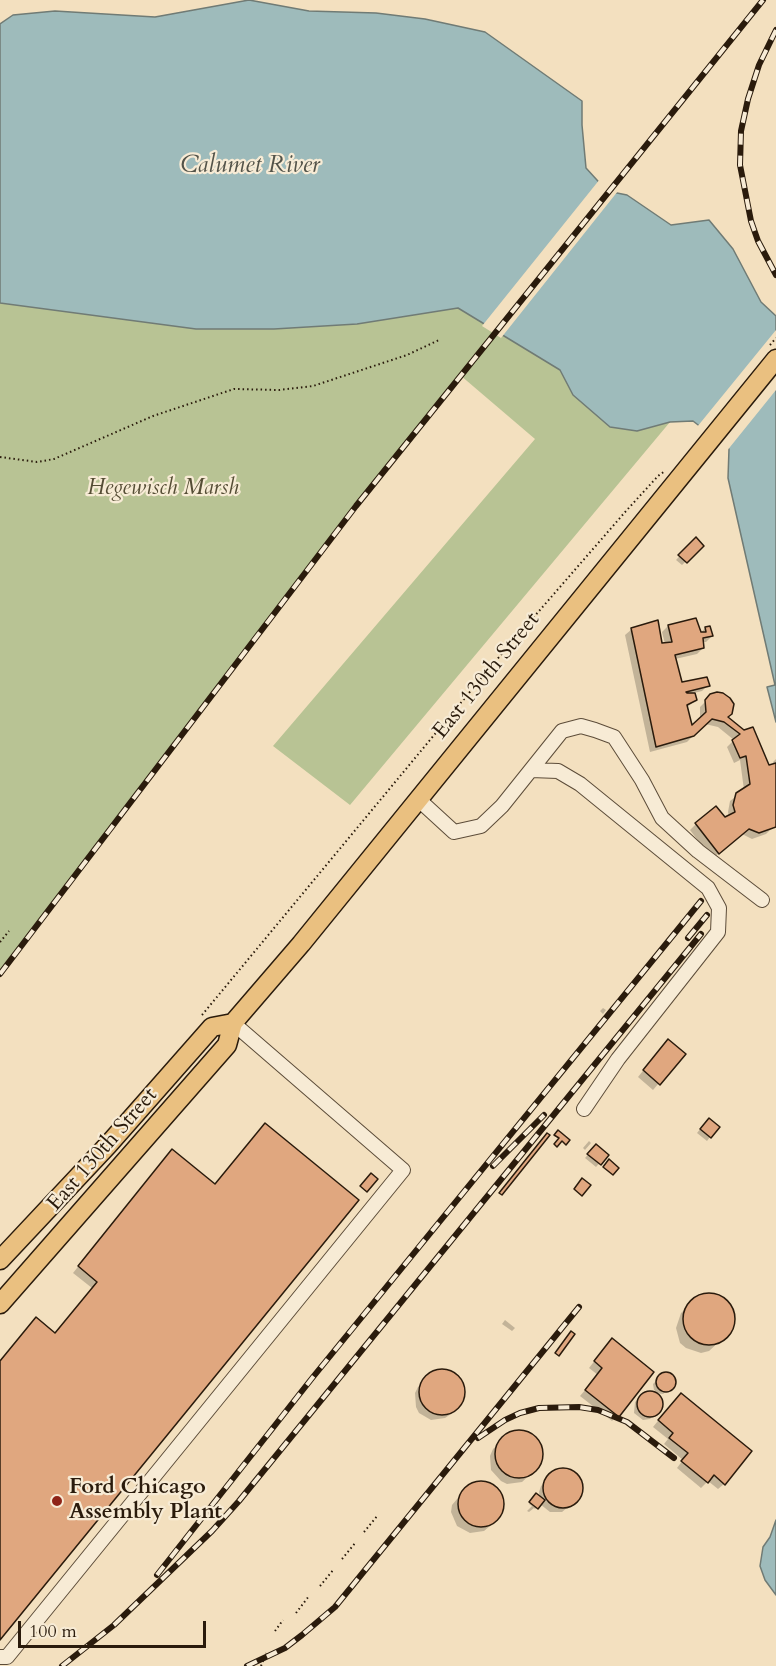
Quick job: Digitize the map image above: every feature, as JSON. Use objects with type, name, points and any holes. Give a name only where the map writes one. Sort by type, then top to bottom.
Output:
[{"type":"main road","name":"East 130th Street","points":[[0,1304],[227,1045],[233,1023],[308,936],[418,799],[679,465],[776,359]]},
{"type":"main road","name":"East 130th Street","points":[[0,1260],[108,1145],[212,1027],[233,1023]]},
{"type":"lane","points":[[418,799],[454,832],[481,826],[502,806],[562,731],[581,726],[614,737],[663,818],[699,851],[762,900]]},
{"type":"lane","points":[[531,770],[558,771],[580,784],[708,888],[719,908],[718,932],[618,1059],[584,1110]]},
{"type":"lane","points":[[0,1657],[7,1657],[403,1170],[233,1023]]},
{"type":"path","points":[[0,458],[37,462],[54,459],[153,416],[234,389],[279,390],[313,386],[407,355],[439,340]]},
{"type":"path","points":[[199,1018],[493,664],[626,511],[679,465]]},
{"type":"path","points":[[0,942],[9,931]]},
{"type":"path","points":[[364,1532],[378,1515]]},
{"type":"path","points":[[342,1558],[356,1542]]},
{"type":"path","points":[[320,1586],[334,1569]]},
{"type":"path","points":[[296,1613],[309,1596]]},
{"type":"path","points":[[275,1631],[283,1620]]},
{"type":"path","points":[[261,1666],[266,1653]]},
{"type":"green space","name":"Hegewisch Marsh","points":[[0,303],[196,329],[274,329],[357,324],[458,308],[561,370],[573,395],[637,431],[670,422],[350,805],[273,746],[535,439],[460,375],[297,582],[0,976]]},
{"type":"water","name":"Calumet River","points":[[249,0],[309,11],[376,13],[425,19],[485,32],[582,101],[586,168],[607,191],[627,195],[671,225],[709,220],[733,249],[761,302],[776,316],[776,722],[767,687],[775,685],[728,478],[729,449],[693,421],[670,422],[637,431],[610,427],[573,395],[560,370],[458,308],[357,324],[274,329],[196,329],[0,303],[0,24],[13,15],[55,11],[155,17]]},
{"type":"water","points":[[776,1520],[776,1595],[765,1580],[760,1566],[763,1547],[770,1537]]},
{"type":"pier","points":[[600,179],[609,189],[618,191],[501,338],[482,326]]},
{"type":"pier","points":[[776,330],[776,390],[726,452],[697,427]]},
{"type":"building","points":[[696,537],[704,546],[687,563],[678,555]]},
{"type":"building","points":[[696,618],[701,632],[706,632],[705,627],[710,626],[713,636],[703,638],[704,648],[675,655],[682,682],[707,677],[710,686],[686,692],[695,693],[697,700],[687,705],[692,725],[706,712],[705,700],[710,694],[723,693],[734,704],[732,714],[728,717],[744,730],[753,727],[769,765],[776,763],[776,827],[759,833],[749,829],[719,854],[695,823],[716,806],[725,817],[735,812],[733,805],[736,793],[750,784],[746,756],[740,758],[732,740],[740,734],[724,722],[712,719],[694,736],[656,747],[631,628],[658,620],[662,643],[672,642],[668,625]]},
{"type":"building","points":[[668,1039],[686,1054],[660,1085],[643,1070]]},
{"type":"building","points":[[709,1118],[720,1127],[711,1138],[700,1129]]},
{"type":"building","name":"Ford Chicago Assembly Plant","points":[[265,1123],[359,1200],[0,1640],[0,1361],[36,1317],[55,1333],[97,1282],[78,1266],[172,1149],[215,1184]]},
{"type":"building","points":[[558,1130],[570,1140],[566,1145],[562,1141],[557,1147],[554,1144],[559,1138],[554,1135]]},
{"type":"building","points":[[547,1133],[550,1135],[502,1195],[499,1193]]},
{"type":"building","points":[[596,1144],[609,1155],[601,1165],[587,1154]]},
{"type":"building","points":[[609,1159],[619,1168],[613,1175],[603,1167]]},
{"type":"building","points":[[371,1173],[378,1179],[367,1192],[360,1186]]},
{"type":"building","points":[[582,1178],[591,1185],[582,1196],[574,1189]]},
{"type":"building","points":[[709,1293],[723,1297],[731,1305],[735,1319],[731,1333],[723,1341],[709,1345],[695,1341],[687,1333],[683,1319],[687,1305],[695,1297]]},
{"type":"building","points":[[571,1331],[575,1334],[559,1356],[555,1353]]},
{"type":"building","points":[[612,1338],[654,1372],[619,1417],[585,1390],[602,1368],[594,1361]]},
{"type":"building","points":[[442,1369],[458,1376],[465,1392],[458,1408],[442,1415],[426,1408],[419,1392],[426,1376]]},
{"type":"building","points":[[666,1372],[673,1375],[676,1382],[673,1389],[666,1392],[659,1389],[656,1382],[659,1375]]},
{"type":"building","points":[[650,1391],[660,1394],[663,1404],[660,1414],[650,1417],[640,1414],[637,1404],[640,1394]]},
{"type":"building","points":[[681,1393],[752,1451],[725,1485],[714,1475],[708,1483],[681,1461],[688,1453],[669,1438],[673,1433],[658,1420]]},
{"type":"building","points":[[514,1430],[524,1430],[539,1440],[543,1454],[539,1468],[533,1474],[524,1478],[514,1478],[499,1468],[495,1459],[495,1449],[505,1434]]},
{"type":"building","points":[[563,1468],[577,1474],[583,1488],[577,1502],[563,1508],[549,1502],[543,1488],[549,1474]]},
{"type":"building","points":[[486,1481],[498,1487],[503,1495],[503,1513],[498,1521],[490,1526],[476,1527],[468,1524],[461,1517],[458,1499],[461,1491],[468,1484]]},
{"type":"building","points":[[536,1493],[545,1500],[538,1509],[529,1502]]},
{"type":"railway","points":[[0,974],[356,506],[763,0]]},
{"type":"railway","points":[[776,30],[759,65],[748,99],[741,131],[740,165],[751,221],[758,241],[776,275]]},
{"type":"railway","points":[[157,1575],[313,1377],[701,901]]},
{"type":"railway","points":[[688,938],[707,915]]},
{"type":"railway","points":[[62,1666],[114,1625],[212,1531],[239,1501],[701,934]]},
{"type":"railway","points":[[493,1166],[544,1115]]},
{"type":"railway","points":[[247,1666],[285,1648],[335,1607],[579,1307]]},
{"type":"railway","points":[[478,1438],[520,1413],[539,1408],[579,1407],[598,1410],[627,1422],[674,1458]]},
{"type":"place","name":"Ford Chicago Assembly Plant","points":[[57,1501]]}]
